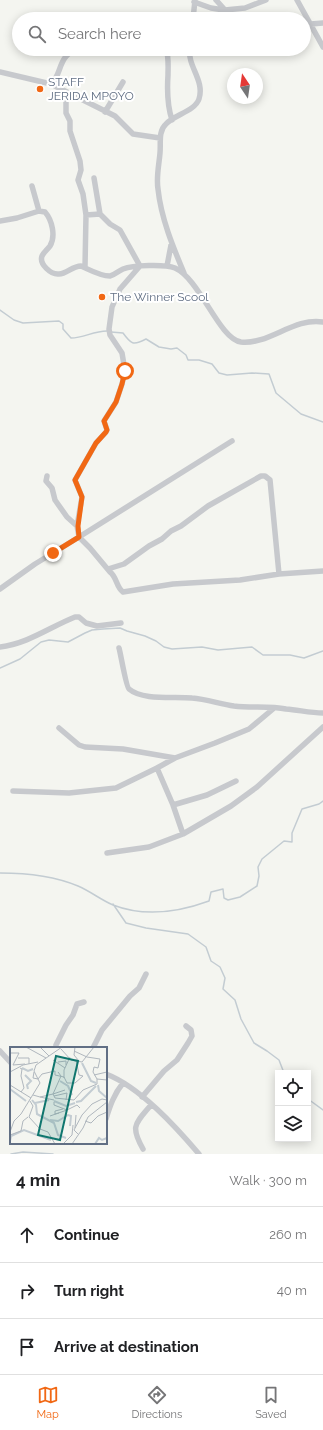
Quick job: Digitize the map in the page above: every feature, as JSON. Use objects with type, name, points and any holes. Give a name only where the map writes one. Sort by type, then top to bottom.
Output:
[{"type":"street","points":[[216,0],[225,10]]},
{"type":"street","points":[[193,12],[194,1],[211,8],[225,10],[245,8],[266,0]]},
{"type":"street","points":[[297,0],[304,12]]},
{"type":"street","points":[[323,23],[311,24],[323,47]]},
{"type":"street","points":[[51,84],[54,81],[59,67],[66,56]]},
{"type":"street","points":[[168,56],[167,94],[172,120]]},
{"type":"street","points":[[191,56],[192,64],[198,76],[200,97],[198,102],[186,112],[166,124],[162,130],[157,175],[158,190],[172,245],[185,275],[205,300],[219,323],[233,338],[240,342],[253,341],[310,321],[323,322]]},
{"type":"street","points":[[0,72],[51,84],[115,116],[133,134],[160,138]]},
{"type":"street","points":[[105,112],[123,82]]},
{"type":"street","points":[[69,93],[66,100],[66,113],[70,121],[70,131],[80,161],[78,180],[83,194],[86,215],[85,268]]},
{"type":"street","points":[[94,178],[100,214],[110,224],[120,230],[140,266]]},
{"type":"street","points":[[32,186],[39,211]]},
{"type":"street","points":[[0,221],[18,218],[39,211],[45,212],[49,216],[53,233],[52,242],[42,256],[42,260],[50,272],[56,274],[61,274],[77,266],[111,276],[128,267],[157,265],[175,268],[185,275]]},
{"type":"street","points":[[86,215],[100,214]]},
{"type":"street","points":[[167,266],[172,245]]},
{"type":"street","points":[[140,266],[120,289],[112,307],[109,329],[110,335],[122,353],[125,371],[116,402],[104,421],[107,430],[96,443],[75,480],[82,497],[78,526],[79,537],[114,575],[120,590],[123,592],[173,584],[240,580],[279,574],[323,571]]},
{"type":"street","points":[[0,589],[35,564],[232,441]]},
{"type":"street","points":[[47,476],[46,481],[53,490],[55,500],[67,517],[78,526]]},
{"type":"street","points":[[108,569],[124,564],[208,506],[262,476],[265,476],[270,480],[279,574]]},
{"type":"street","points":[[0,647],[36,637],[53,626],[75,617],[79,617],[86,623],[97,626],[121,624]]},
{"type":"street","points":[[119,648],[126,687],[138,694],[207,700],[234,706],[274,709],[285,708],[312,713],[323,713]]},
{"type":"street","points":[[13,791],[69,793],[116,788],[175,758],[249,729],[274,709]]},
{"type":"street","points":[[107,853],[149,847],[183,834],[231,806],[256,787],[323,727]]},
{"type":"street","points":[[59,728],[79,745],[85,747],[123,748],[175,758]]},
{"type":"street","points":[[157,768],[183,834]]},
{"type":"street","points":[[173,806],[207,795],[236,781]]},
{"type":"street","points":[[94,1047],[102,1030],[130,996],[139,988],[146,974]]},
{"type":"street","points":[[56,1045],[73,1015],[77,1004],[84,1002]]},
{"type":"street","points":[[142,1097],[164,1071],[177,1060],[188,1043],[192,1036],[191,1030],[186,1026]]},
{"type":"street","points":[[0,1051],[10,1062]]},
{"type":"street","points":[[107,1075],[123,1083],[151,1104],[178,1130],[199,1154]]},
{"type":"street","points":[[107,1116],[113,1099],[123,1083]]},
{"type":"street","points":[[143,1150],[135,1134],[135,1128],[137,1122],[151,1104]]},
{"type":"waterway","points":[[0,310],[14,320],[23,323],[59,321],[63,324],[63,329],[71,338],[107,331]]},
{"type":"waterway","points":[[111,332],[123,333],[128,340],[133,343],[138,343],[146,339],[159,347],[171,349],[177,348],[186,355],[188,360],[199,360],[212,364],[219,373],[227,375],[252,373],[269,374],[276,393],[301,414],[323,422]]},
{"type":"waterway","points":[[0,668],[20,659],[41,642],[49,640],[68,642],[92,630],[120,628],[145,636],[164,647],[172,649],[202,647],[218,650],[252,647],[263,655],[290,655],[304,658],[323,651]]},
{"type":"waterway","points":[[0,873],[30,874],[50,877],[82,888],[113,905],[137,911],[161,912],[198,905],[209,901],[211,892],[223,889],[224,898],[228,900],[240,897],[257,886],[259,876],[258,867],[262,859],[284,841],[292,842],[292,833],[302,809],[319,804],[323,801]]},
{"type":"waterway","points":[[113,904],[126,923],[146,928],[188,934],[206,947],[211,961],[220,967],[225,978],[223,989],[235,1000],[241,1019],[254,1043],[279,1060],[283,1070]]},
{"type":"waterway","points":[[311,1101],[323,1110]]},
{"type":"waterway","points":[[11,1154],[23,1152],[53,1154]]},
{"type":"place","name":"STAFF JERIDA MPOYO","points":[[40,89]]},
{"type":"place","name":"The Winner Scool","points":[[102,297]]},
{"type":"route","points":[[53,553],[79,537],[78,526],[82,497],[75,480],[96,443],[107,430],[104,421],[116,402],[125,371]]}]
